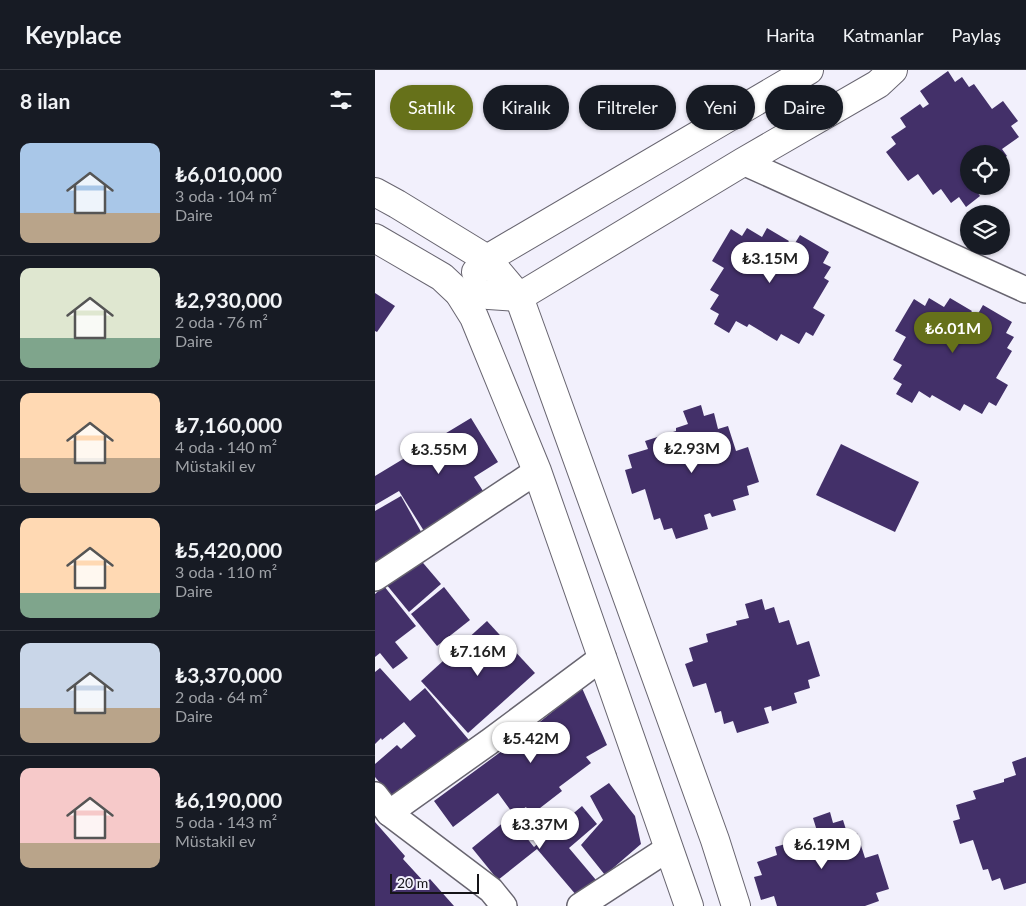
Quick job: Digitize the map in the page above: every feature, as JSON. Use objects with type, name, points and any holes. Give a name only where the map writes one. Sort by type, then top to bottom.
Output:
[{"type":"street","points":[[459,293],[487,259],[809,70]]},
{"type":"street","points":[[459,293],[519,297],[743,162],[878,84],[893,70]]},
{"type":"street","points":[[743,162],[1026,290]]},
{"type":"street","points":[[375,192],[487,259],[519,297],[715,840],[736,906]]},
{"type":"street","points":[[375,238],[442,277],[459,293],[474,316],[537,471],[689,906]]},
{"type":"street","points":[[375,578],[537,471]]},
{"type":"street","points":[[504,906],[491,890],[382,804],[489,742],[603,657]]},
{"type":"street","points":[[580,906],[669,848]]},
{"type":"building","points":[[948,71],[955,82],[962,77],[969,87],[974,84],[992,109],[1003,101],[1018,121],[1011,126],[1019,137],[1008,145],[960,145],[960,195],[980,196],[969,205],[965,205],[959,197],[951,203],[941,189],[933,195],[918,174],[908,181],[886,152],[896,144],[891,137],[906,127],[900,118],[920,104],[923,108],[929,104],[920,91]]},
{"type":"building","points":[[747,228],[762,237],[767,228],[789,241],[786,245],[792,248],[800,235],[829,252],[823,263],[831,267],[824,278],[829,281],[813,308],[825,315],[813,336],[806,332],[799,344],[781,334],[777,341],[749,324],[747,327],[736,321],[729,333],[714,324],[719,314],[710,309],[719,295],[710,290],[724,268],[712,261],[731,229],[742,236]]},
{"type":"building","points":[[375,293],[395,306],[377,332],[375,331]]},
{"type":"building","points":[[929,298],[944,307],[950,298],[972,311],[969,315],[975,319],[983,305],[1012,322],[1006,333],[1014,337],[1007,348],[1012,351],[996,378],[1008,385],[996,406],[989,402],[982,414],[964,404],[960,411],[932,395],[930,398],[919,391],[912,403],[896,394],[902,384],[893,379],[902,365],[893,360],[906,337],[895,331],[914,299],[925,306]]},
{"type":"building","points":[[701,405],[704,416],[714,413],[718,429],[728,426],[736,451],[748,447],[759,482],[747,486],[749,495],[733,500],[736,510],[712,517],[710,513],[704,515],[708,529],[676,539],[672,528],[664,530],[660,518],[654,520],[645,489],[632,494],[625,470],[632,468],[628,455],[648,449],[645,441],[676,431],[676,428],[688,424],[683,411]]},
{"type":"building","points":[[471,418],[498,462],[474,477],[485,494],[424,531],[399,491],[375,505],[375,476]]},
{"type":"building","points":[[841,444],[919,482],[895,532],[816,495]]},
{"type":"building","points":[[401,496],[424,537],[375,565],[375,511]]},
{"type":"building","points":[[418,557],[441,584],[409,612],[386,584]]},
{"type":"building","points":[[384,586],[416,626],[395,642],[408,658],[393,669],[380,653],[375,657],[375,594]]},
{"type":"building","points":[[444,587],[470,620],[437,646],[411,614]]},
{"type":"building","points":[[762,599],[765,610],[774,607],[779,623],[789,620],[797,645],[809,641],[820,676],[808,680],[810,688],[794,693],[797,703],[772,711],[771,706],[764,708],[769,723],[737,733],[733,721],[724,724],[721,711],[715,713],[706,683],[693,687],[685,664],[693,661],[689,648],[708,642],[706,634],[737,625],[736,621],[749,618],[745,604]]},
{"type":"building","points":[[487,621],[535,673],[468,733],[421,681]]},
{"type":"building","points":[[380,668],[410,701],[425,688],[474,746],[428,782],[422,774],[393,798],[375,777],[375,764],[397,745],[401,749],[416,736],[404,722],[375,744],[375,672]]},
{"type":"building","points":[[582,688],[607,745],[586,757],[591,763],[559,787],[562,791],[531,815],[526,807],[514,815],[498,793],[453,827],[434,801],[521,737]]},
{"type":"building","points":[[1026,757],[1026,883],[1004,890],[1000,878],[992,881],[988,869],[983,870],[973,840],[960,844],[953,821],[960,819],[956,805],[976,799],[973,791],[1004,782],[1004,779],[1016,775],[1012,762]]},
{"type":"building","points":[[609,783],[635,816],[641,844],[605,875],[581,845],[603,820],[590,796]]},
{"type":"building","points":[[582,806],[597,824],[569,848],[596,880],[577,896],[537,849],[498,880],[472,848],[510,817],[534,847]]},
{"type":"building","points":[[830,812],[833,823],[843,820],[848,836],[857,833],[865,858],[878,854],[889,889],[876,893],[879,901],[865,906],[777,906],[774,896],[761,900],[754,877],[762,875],[757,862],[777,855],[775,847],[806,838],[805,835],[817,831],[813,818]]},
{"type":"building","points":[[375,822],[405,856],[403,859],[425,883],[430,879],[454,906],[375,906]]}]
